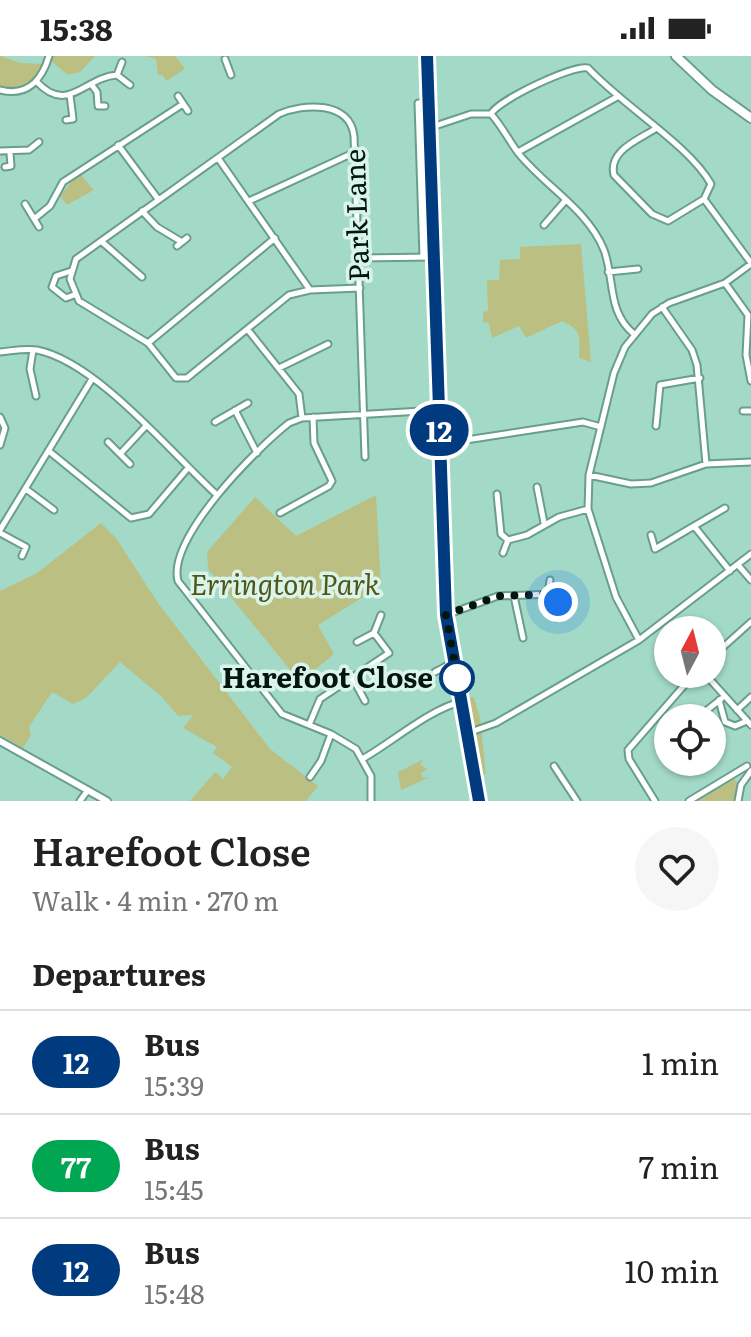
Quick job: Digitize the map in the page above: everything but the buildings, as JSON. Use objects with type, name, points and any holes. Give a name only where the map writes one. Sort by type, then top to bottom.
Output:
[{"type":"main road","points":[[676,56],[712,90],[751,118]]},
{"type":"street","points":[[0,90],[21,91],[37,82],[49,56]]},
{"type":"street","points":[[427,56],[446,615],[479,801]]},
{"type":"street","points":[[226,57],[231,75]]},
{"type":"street","points":[[117,75],[122,62]]},
{"type":"street","points":[[429,128],[471,114],[491,114],[505,100],[580,67],[588,68],[617,97],[655,129],[709,179],[711,189],[704,199],[662,221],[614,175],[612,166],[617,153],[655,129]]},
{"type":"street","points":[[37,82],[52,94],[70,95],[103,76],[117,75],[130,85]]},
{"type":"street","points":[[91,84],[98,106],[105,106]]},
{"type":"street","points":[[66,120],[73,119],[70,95]]},
{"type":"street","points":[[178,96],[188,111]]},
{"type":"street","points":[[518,152],[617,97]]},
{"type":"street","points":[[423,257],[418,103],[428,103]]},
{"type":"street","points":[[34,219],[50,206],[63,182],[183,104]]},
{"type":"street","name":"Park Lane","points":[[248,330],[181,380],[148,343],[74,295],[66,298],[52,287],[56,276],[71,271],[76,259],[279,114],[309,107],[330,108],[347,118],[353,127],[365,457]]},
{"type":"street","points":[[491,114],[518,152],[594,230],[621,323],[634,334]]},
{"type":"street","points":[[0,151],[10,153],[36,147],[39,142]]},
{"type":"street","points":[[118,144],[158,199]]},
{"type":"street","points":[[5,167],[11,166],[10,153]]},
{"type":"street","points":[[249,201],[354,153]]},
{"type":"street","points":[[218,158],[310,290]]},
{"type":"street","points":[[421,165],[430,165]]},
{"type":"street","points":[[639,640],[616,597],[588,509],[589,475],[619,359],[634,334],[662,307],[725,283],[751,264],[704,199]]},
{"type":"street","points":[[544,225],[565,201]]},
{"type":"street","points":[[25,204],[39,227]]},
{"type":"street","points":[[142,211],[157,227],[182,242]]},
{"type":"street","points":[[148,343],[275,238]]},
{"type":"street","points":[[101,241],[142,277]]},
{"type":"street","points":[[359,258],[433,257]]},
{"type":"street","points":[[608,272],[638,269]]},
{"type":"street","points":[[71,271],[74,295]]},
{"type":"street","points":[[725,283],[748,315],[750,333],[746,355],[751,381]]},
{"type":"street","points":[[302,418],[299,394],[248,330],[289,295],[310,290],[360,288]]},
{"type":"street","points":[[662,307],[692,350],[700,378],[706,464]]},
{"type":"street","points":[[279,368],[328,344]]},
{"type":"street","points":[[0,352],[33,350],[61,361],[92,379],[217,495]]},
{"type":"street","points":[[33,350],[30,369],[36,396]]},
{"type":"street","points":[[656,426],[660,385],[668,381],[700,378]]},
{"type":"street","points":[[22,556],[27,545],[0,532],[92,379]]},
{"type":"street","points":[[215,422],[248,403]]},
{"type":"street","points":[[235,410],[257,453]]},
{"type":"street","points":[[371,801],[373,784],[364,758],[348,742],[289,719],[274,706],[178,581],[176,563],[179,553],[217,495],[281,429],[302,418],[439,410]]},
{"type":"street","points":[[743,411],[751,411]]},
{"type":"street","points":[[0,417],[5,428],[0,445]]},
{"type":"street","points":[[280,513],[329,486],[332,481],[314,443],[313,417]]},
{"type":"street","points":[[440,444],[583,422],[601,427]]},
{"type":"street","points":[[120,454],[145,427]]},
{"type":"street","points":[[108,442],[130,464]]},
{"type":"street","points":[[50,452],[131,518],[149,514],[188,468]]},
{"type":"street","points":[[589,475],[631,484],[651,483],[706,464],[751,462]]},
{"type":"street","points":[[537,487],[544,523]]},
{"type":"street","points":[[26,489],[54,510]]},
{"type":"street","points":[[497,494],[501,534],[508,540]]},
{"type":"street","points":[[655,549],[725,508]]},
{"type":"street","points":[[508,540],[527,535],[544,523],[588,509]]},
{"type":"street","points":[[694,526],[730,571]]},
{"type":"street","points":[[651,535],[657,557]]},
{"type":"street","points":[[503,553],[508,540]]},
{"type":"street","points":[[468,733],[496,723],[639,640],[751,554]]},
{"type":"street","points":[[738,565],[751,580]]},
{"type":"street","points":[[548,594],[550,580]]},
{"type":"street","points":[[446,615],[498,596],[553,594],[558,602],[556,618]]},
{"type":"street","points":[[514,596],[523,638]]},
{"type":"street","points":[[357,642],[374,633],[381,615]]},
{"type":"street","points":[[726,644],[751,622]]},
{"type":"street","points":[[309,725],[320,699],[351,675],[389,653],[374,633]]},
{"type":"street","points":[[435,672],[454,662]]},
{"type":"street","points":[[351,675],[365,701]]},
{"type":"street","points":[[654,801],[629,759],[628,750],[682,688]]},
{"type":"street","points":[[715,688],[749,723]]},
{"type":"street","points":[[737,710],[751,697]]},
{"type":"street","points":[[714,704],[722,698]]},
{"type":"street","points":[[722,698],[725,722],[735,726],[749,723]]},
{"type":"street","points":[[364,758],[405,734],[438,708],[461,702]]},
{"type":"street","points":[[310,777],[321,761],[331,734]]},
{"type":"street","points":[[0,741],[107,801]]},
{"type":"street","points":[[554,766],[577,801]]},
{"type":"street","points":[[689,801],[749,768]]},
{"type":"street","points":[[738,801],[749,768]]},
{"type":"street","points":[[80,801],[88,790]]},
{"type":"green space","points":[[0,56],[21,63],[43,64],[31,82],[14,88],[0,86]]},
{"type":"green space","points":[[52,56],[95,56],[80,72],[68,75],[51,61]]},
{"type":"green space","points":[[146,56],[175,56],[185,69],[166,81],[163,75],[158,75],[156,59]]},
{"type":"green space","points":[[79,173],[94,190],[67,205],[60,196]]},
{"type":"green space","points":[[581,244],[591,362],[579,358],[578,335],[562,321],[526,338],[519,326],[492,338],[489,323],[483,322],[483,312],[488,311],[487,280],[499,280],[500,260],[520,259],[520,247]]},
{"type":"green space","name":"Errington Park","points":[[376,495],[381,586],[318,625],[334,654],[300,682],[208,569],[207,552],[255,497],[296,536]]},
{"type":"green space","points":[[101,523],[116,538],[158,603],[270,749],[318,786],[306,801],[190,801],[215,772],[223,779],[232,767],[213,753],[217,747],[183,728],[193,715],[178,716],[161,696],[120,662],[86,698],[73,704],[52,692],[29,727],[31,735],[23,748],[0,735],[0,591],[37,573]]},
{"type":"green space","points":[[474,697],[480,718],[486,774],[478,776],[464,698]]},
{"type":"green space","points":[[424,759],[420,764],[427,769],[421,773],[423,778],[430,777],[401,790],[398,772]]},
{"type":"green space","points":[[734,779],[738,783],[735,801],[698,801]]},
{"type":"bus line","name":"12","points":[[427,56],[446,615],[479,801]]},
{"type":"place","name":"Harefoot Close","points":[[457,678]]},
{"type":"route","points":[[457,678],[458,682],[446,615],[505,595],[553,594],[558,602]]}]
